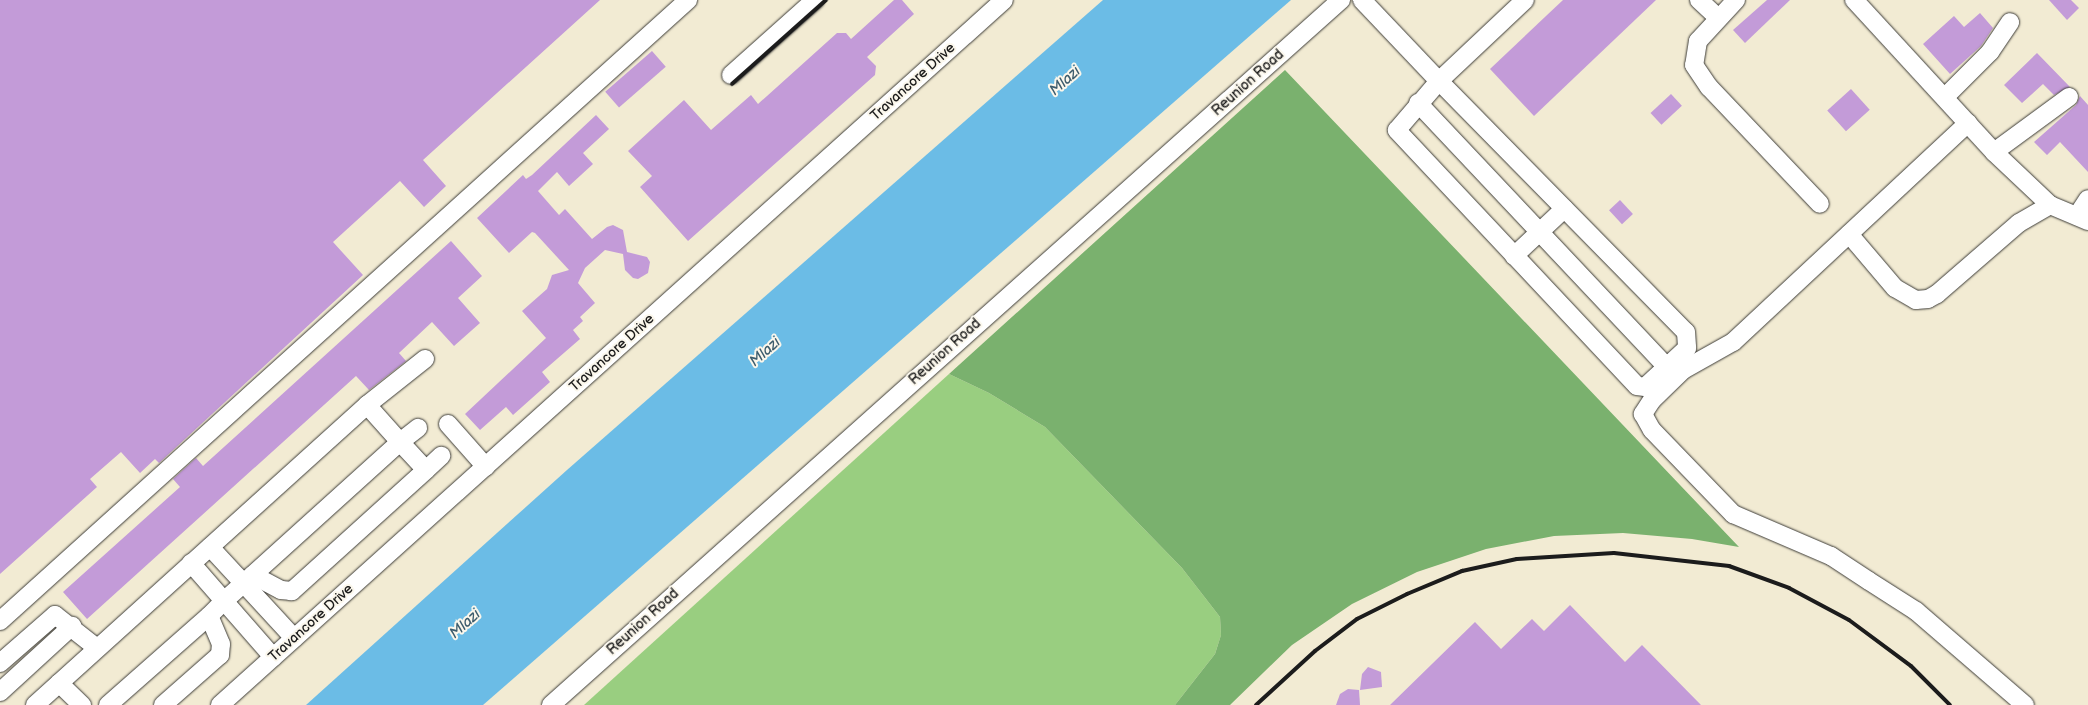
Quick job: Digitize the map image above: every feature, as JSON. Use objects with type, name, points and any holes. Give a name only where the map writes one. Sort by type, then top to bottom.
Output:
[{"type":"street","points":[[0,620],[688,0]]},
{"type":"street","points":[[731,75],[796,6],[816,0]]},
{"type":"street","name":"Travancore Drive","points":[[220,705],[1004,0]]},
{"type":"street","name":"Reunion Road","points":[[551,705],[1341,0]]},
{"type":"street","points":[[1362,0],[1439,81],[1686,332],[1686,348],[1645,387],[1636,386],[1400,136],[1397,126],[1418,103],[1439,81],[1525,0]]},
{"type":"street","points":[[1699,0],[1718,18]]},
{"type":"street","points":[[1736,0],[1698,41],[1693,54],[1699,76],[1820,204]]},
{"type":"street","points":[[1854,0],[1994,152],[2050,205],[2082,219],[2088,199]]},
{"type":"street","points":[[1945,97],[1990,52],[2010,22]]},
{"type":"street","points":[[1994,152],[2069,96]]},
{"type":"street","points":[[1418,103],[1667,367]]},
{"type":"street","points":[[1968,123],[1727,348],[1683,370],[1646,407],[1644,420],[1732,514],[1831,556],[1916,612],[2025,705]]},
{"type":"street","points":[[1849,234],[1900,292],[1916,300],[1937,294],[2019,223],[2050,205]]},
{"type":"street","points":[[1514,256],[1564,208]]},
{"type":"street","points":[[35,705],[367,405],[425,359]]},
{"type":"street","points":[[367,405],[426,470]]},
{"type":"street","points":[[448,424],[486,467]]},
{"type":"street","points":[[108,705],[400,442],[418,428]]},
{"type":"street","points":[[248,580],[281,590],[292,591],[441,456]]},
{"type":"street","points":[[210,547],[248,580],[294,638]]},
{"type":"street","points":[[191,563],[273,657]]},
{"type":"street","points":[[0,662],[53,615],[61,616],[97,648]]},
{"type":"street","points":[[163,705],[220,655],[221,644],[209,616]]},
{"type":"street","points":[[0,692],[72,626]]},
{"type":"street","points":[[59,683],[82,705]]},
{"type":"green space","points":[[1285,70],[1739,547],[1692,539],[1623,533],[1554,536],[1486,549],[1417,572],[1352,604],[1292,645],[1230,705],[1175,705],[1215,654],[1221,635],[1220,617],[1182,568],[1045,427],[989,393],[949,374]]},
{"type":"green space","points":[[949,374],[989,393],[1045,427],[1182,568],[1220,617],[1221,635],[1215,654],[1175,705],[584,705]]},
{"type":"water","name":"Mlazi","points":[[1103,0],[1291,0],[483,705],[306,705],[567,470]]},
{"type":"building","points":[[0,0],[600,0],[423,160],[446,186],[424,207],[400,181],[333,242],[363,275],[159,463],[155,459],[140,473],[121,452],[90,479],[97,487],[0,574]]},
{"type":"building","points":[[894,0],[902,0],[914,14],[867,57],[876,66],[875,75],[688,241],[640,187],[652,176],[628,151],[684,100],[711,130],[751,95],[758,104],[837,33],[846,33],[851,39]]},
{"type":"building","points":[[1563,0],[1656,0],[1534,116],[1490,69]]},
{"type":"building","points":[[1767,0],[1790,0],[1745,43],[1733,30]]},
{"type":"building","points":[[2049,0],[2071,0],[2079,8],[2067,20]]},
{"type":"building","points":[[1980,13],[1993,28],[1981,46],[1950,74],[1923,44],[1954,16],[1964,27]]},
{"type":"building","points":[[652,51],[666,67],[619,108],[605,92]]},
{"type":"building","points":[[2037,53],[2070,87],[2054,95],[2043,84],[2022,103],[2004,85]]},
{"type":"building","points":[[1851,89],[1870,110],[1846,131],[1827,110]]},
{"type":"building","points":[[1671,94],[1682,106],[1661,125],[1651,113]]},
{"type":"building","points":[[2080,96],[2088,105],[2088,172],[2060,142],[2047,155],[2034,142],[2076,105]]},
{"type":"building","points":[[596,115],[609,129],[583,153],[593,164],[569,186],[557,172],[538,191],[559,215],[565,209],[592,239],[607,227],[613,225],[623,230],[627,252],[647,257],[650,262],[648,273],[638,279],[633,278],[625,270],[623,254],[605,250],[585,268],[578,283],[595,303],[580,317],[583,321],[573,330],[580,339],[542,372],[550,382],[513,415],[506,407],[480,430],[465,414],[546,338],[522,311],[547,289],[552,275],[569,270],[535,233],[532,232],[509,253],[477,218],[523,175],[526,179],[532,175]]},
{"type":"building","points":[[1620,200],[1633,214],[1622,224],[1609,210]]},
{"type":"building","points":[[451,241],[482,276],[458,298],[480,323],[454,346],[432,322],[399,353],[406,361],[369,390],[356,376],[87,619],[63,592],[180,487],[173,479],[196,458],[203,466]]},
{"type":"building","points":[[1570,605],[1625,662],[1642,645],[1701,705],[1390,705],[1475,622],[1501,649],[1532,619],[1544,631]]},
{"type":"building","points":[[1368,667],[1381,672],[1382,687],[1360,690],[1362,674]]},
{"type":"building","points":[[1348,689],[1359,690],[1360,705],[1336,705],[1340,694]]},
{"type":"railway","points":[[732,84],[826,0]]},
{"type":"railway","points":[[1256,705],[1315,651],[1357,619],[1407,594],[1462,571],[1517,559],[1614,553],[1729,566],[1789,588],[1849,620],[1911,666],[1950,705]]}]
